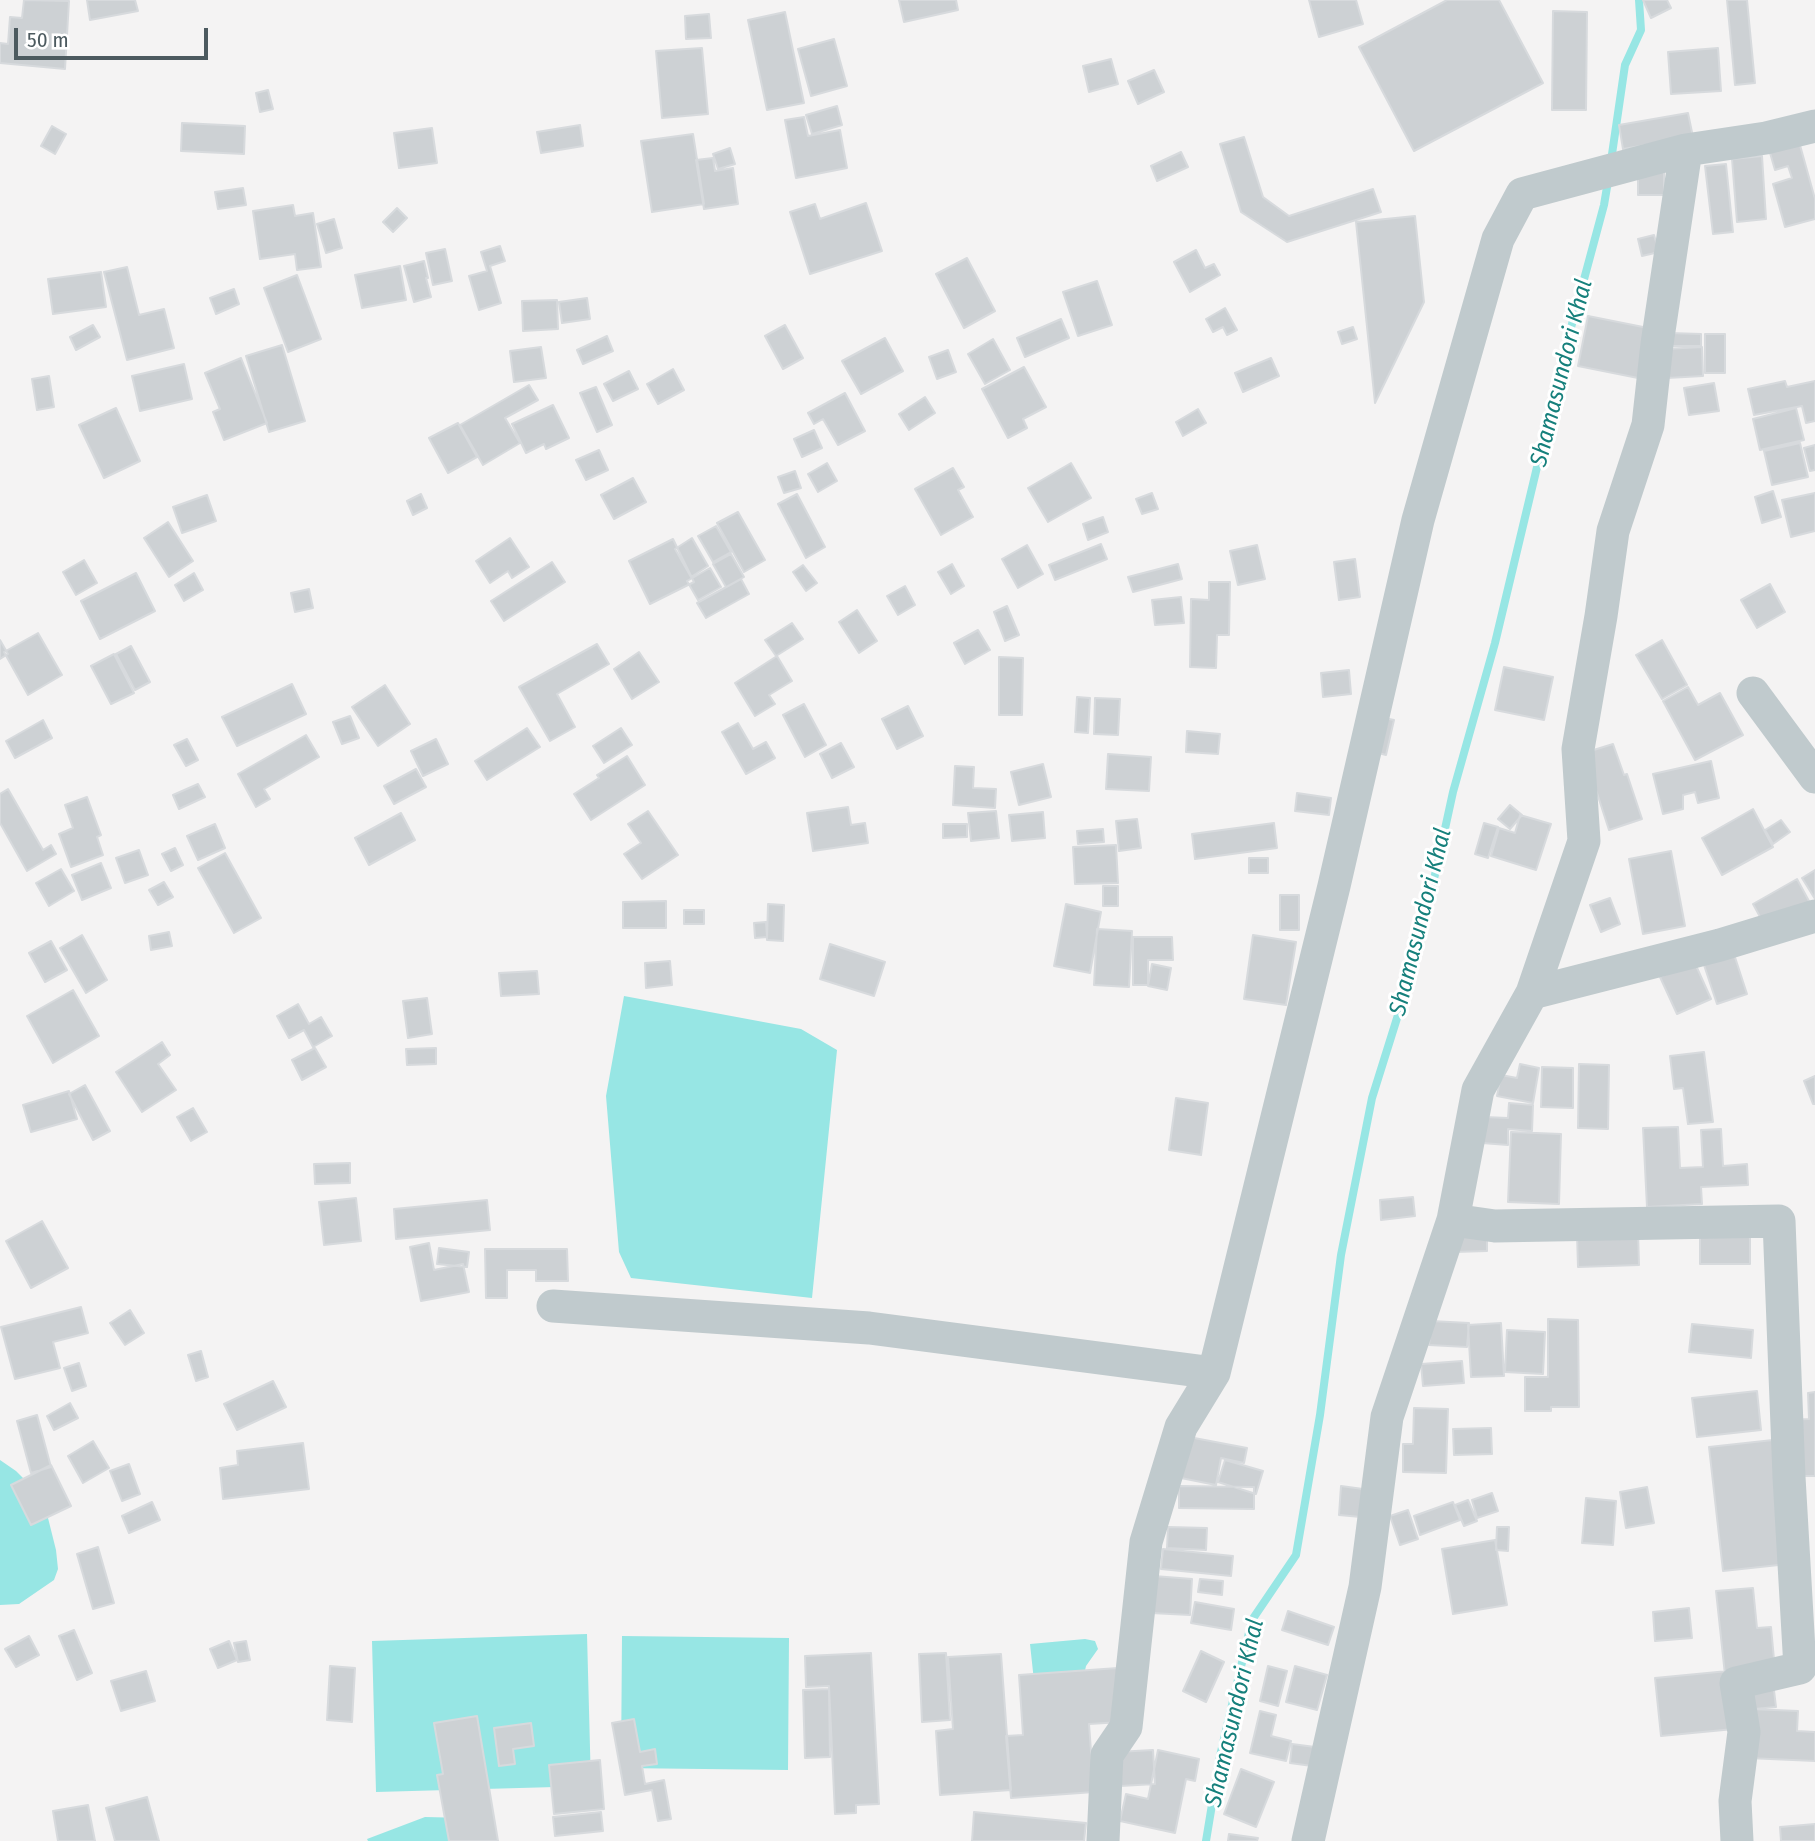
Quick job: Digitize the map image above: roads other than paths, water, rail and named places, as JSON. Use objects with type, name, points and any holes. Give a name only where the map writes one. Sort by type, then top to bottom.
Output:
[{"type":"street","points":[[1103,1841],[1107,1755],[1126,1727],[1146,1542],[1181,1427],[1214,1373],[1331,899],[1418,520],[1498,239],[1522,194],[1686,150],[1766,138],[1815,126]]},
{"type":"street","points":[[1308,1841],[1365,1587],[1387,1417],[1453,1220],[1478,1090],[1532,993],[1584,842],[1578,749],[1613,531],[1648,425],[1657,344],[1686,150]]},
{"type":"street","points":[[1753,693],[1815,777]]},
{"type":"street","points":[[1532,993],[1720,945],[1815,916]]},
{"type":"street","points":[[1453,1220],[1495,1226],[1779,1221],[1800,1668],[1736,1683],[1744,1732],[1735,1801],[1737,1841]]},
{"type":"street","points":[[553,1306],[869,1328],[1214,1373]]},
{"type":"water","points":[[624,996],[801,1029],[837,1050],[812,1298],[631,1278],[619,1252],[606,1096]]},
{"type":"water","points":[[0,1460],[16,1471],[43,1498],[56,1550],[58,1569],[54,1580],[19,1604],[0,1605]]},
{"type":"water","points":[[587,1634],[591,1786],[376,1792],[372,1641]]},
{"type":"water","points":[[622,1636],[789,1638],[788,1770],[621,1768]]},
{"type":"water","points":[[1085,1639],[1095,1641],[1098,1649],[1086,1666],[1084,1675],[1034,1681],[1030,1644]]},
{"type":"water","points":[[425,1817],[467,1818],[475,1841],[367,1839]]},
{"type":"waterway","name":"Shamasundori Khal","points":[[1611,161],[1625,65],[1641,30],[1639,0]]},
{"type":"waterway","name":"Shamasundori Khal","points":[[1206,1841],[1220,1756],[1252,1620],[1296,1555],[1320,1415],[1341,1255],[1372,1098],[1419,948],[1453,792],[1495,643],[1608,181]]}]
